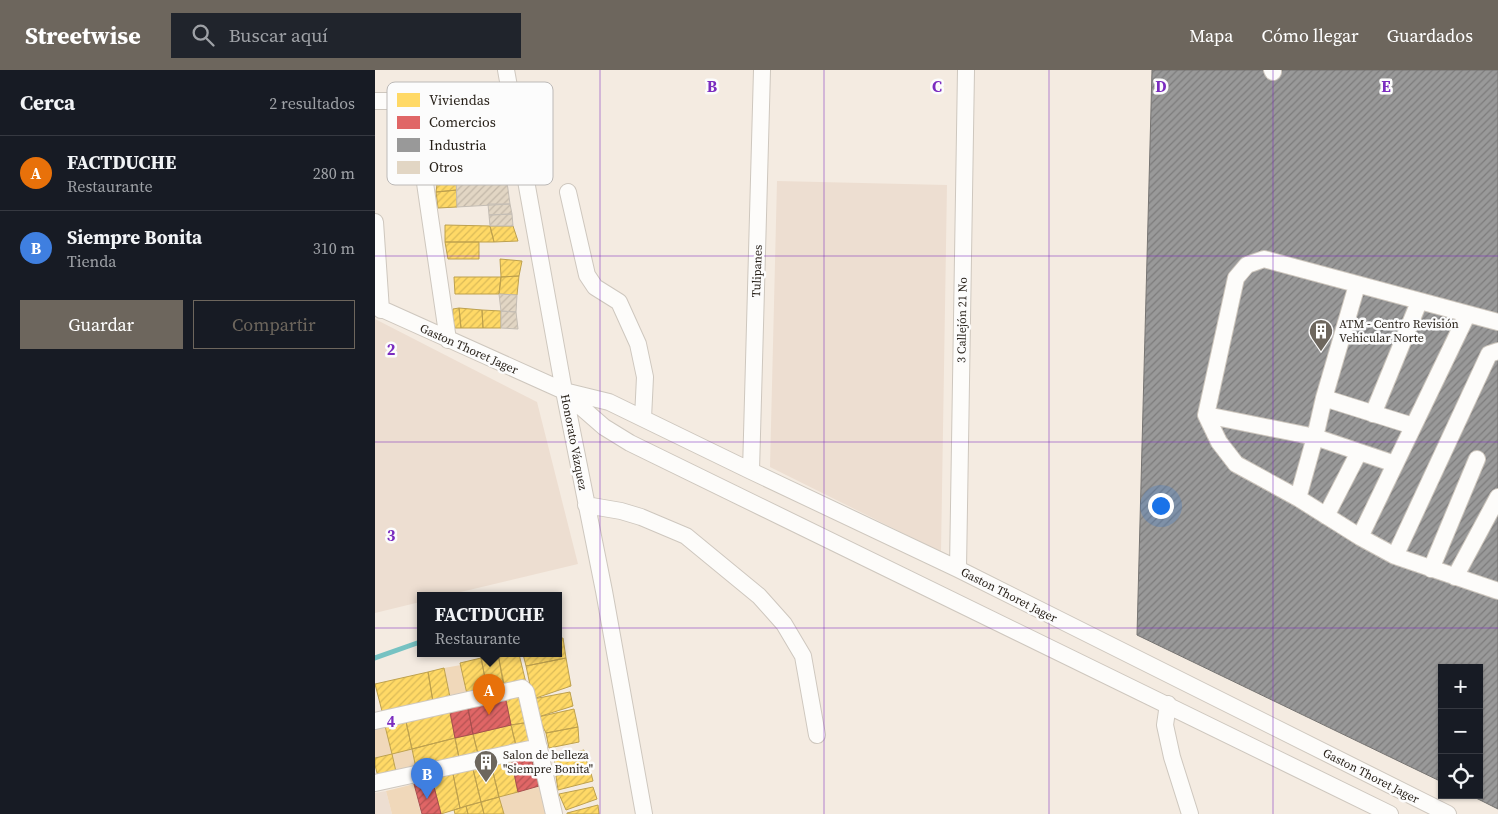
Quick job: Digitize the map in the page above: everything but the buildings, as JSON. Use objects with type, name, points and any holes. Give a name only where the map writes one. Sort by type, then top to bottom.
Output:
[{"type":"street","name":"Tulipanes","points":[[751,471],[762,70]]},
{"type":"street","name":"3 Callejón 21 No","points":[[958,569],[965,70]]},
{"type":"street","points":[[425,185],[448,340]]},
{"type":"street","name":"Honorato Vázquez","points":[[526,185],[564,391],[604,591],[644,814]]},
{"type":"street","points":[[568,192],[587,274],[595,287],[619,302],[638,344],[645,376],[643,418]]},
{"type":"street","points":[[375,222],[378,308]]},
{"type":"street","points":[[1498,322],[1264,259],[1247,265],[1236,278],[1205,415],[1219,442],[1236,464],[1298,498],[1360,537],[1395,556],[1498,591]]},
{"type":"street","points":[[1298,498],[1324,398],[1357,285]]},
{"type":"street","points":[[1373,414],[1419,302]]},
{"type":"street","name":"Gaston Thoret Jager","points":[[378,308],[564,391],[609,402],[643,418],[958,569],[1448,814]]},
{"type":"street","points":[[1360,537],[1467,315]]},
{"type":"street","points":[[1395,556],[1489,354],[1498,351]]},
{"type":"street","name":"Gaston Thoret Jager","points":[[564,391],[605,427],[630,442],[1390,814]]},
{"type":"street","points":[[1324,398],[1413,426]]},
{"type":"street","points":[[1205,415],[1315,437],[1395,464]]},
{"type":"street","points":[[1326,516],[1359,452]]},
{"type":"street","points":[[1431,569],[1477,459]]},
{"type":"street","points":[[1455,577],[1498,497]]},
{"type":"street","points":[[586,505],[641,517],[686,536],[759,596],[784,624],[803,656],[817,735]]},
{"type":"street","points":[[375,720],[521,688],[526,692],[554,814]]},
{"type":"street","points":[[1168,704],[1165,725],[1188,814]]},
{"type":"street","points":[[375,783],[539,747]]},
{"type":"shaded area","points":[[777,181],[947,185],[941,552],[770,467]]},
{"type":"shaded area","points":[[375,319],[537,402],[578,564],[461,592],[417,592],[417,603],[375,613]]},
{"type":"shaded area","points":[[461,665],[467,692],[450,695],[444,668]]},
{"type":"shaded area","points":[[384,722],[392,753],[412,749],[417,773],[397,776],[392,754],[375,758],[375,724]]},
{"type":"shaded area","points":[[414,784],[421,814],[392,814],[386,791]]},
{"type":"shaded area","points":[[539,786],[546,814],[504,814],[499,797]]},
{"type":"shaded area","points":[[386,791],[392,814],[375,814],[375,793]]},
{"type":"waterway","points":[[375,658],[417,643]]},
{"type":"place","name":"ATM - Centro Revisión Vehicular Norte","points":[[1321,352]]},
{"type":"place","name":"FACTDUCHE","points":[[489,715]]},
{"type":"place","name":"Salon de belleza \"Siempre Bonita\"","points":[[486,783]]},
{"type":"place","name":"Siempre Bonita","points":[[427,799]]}]
